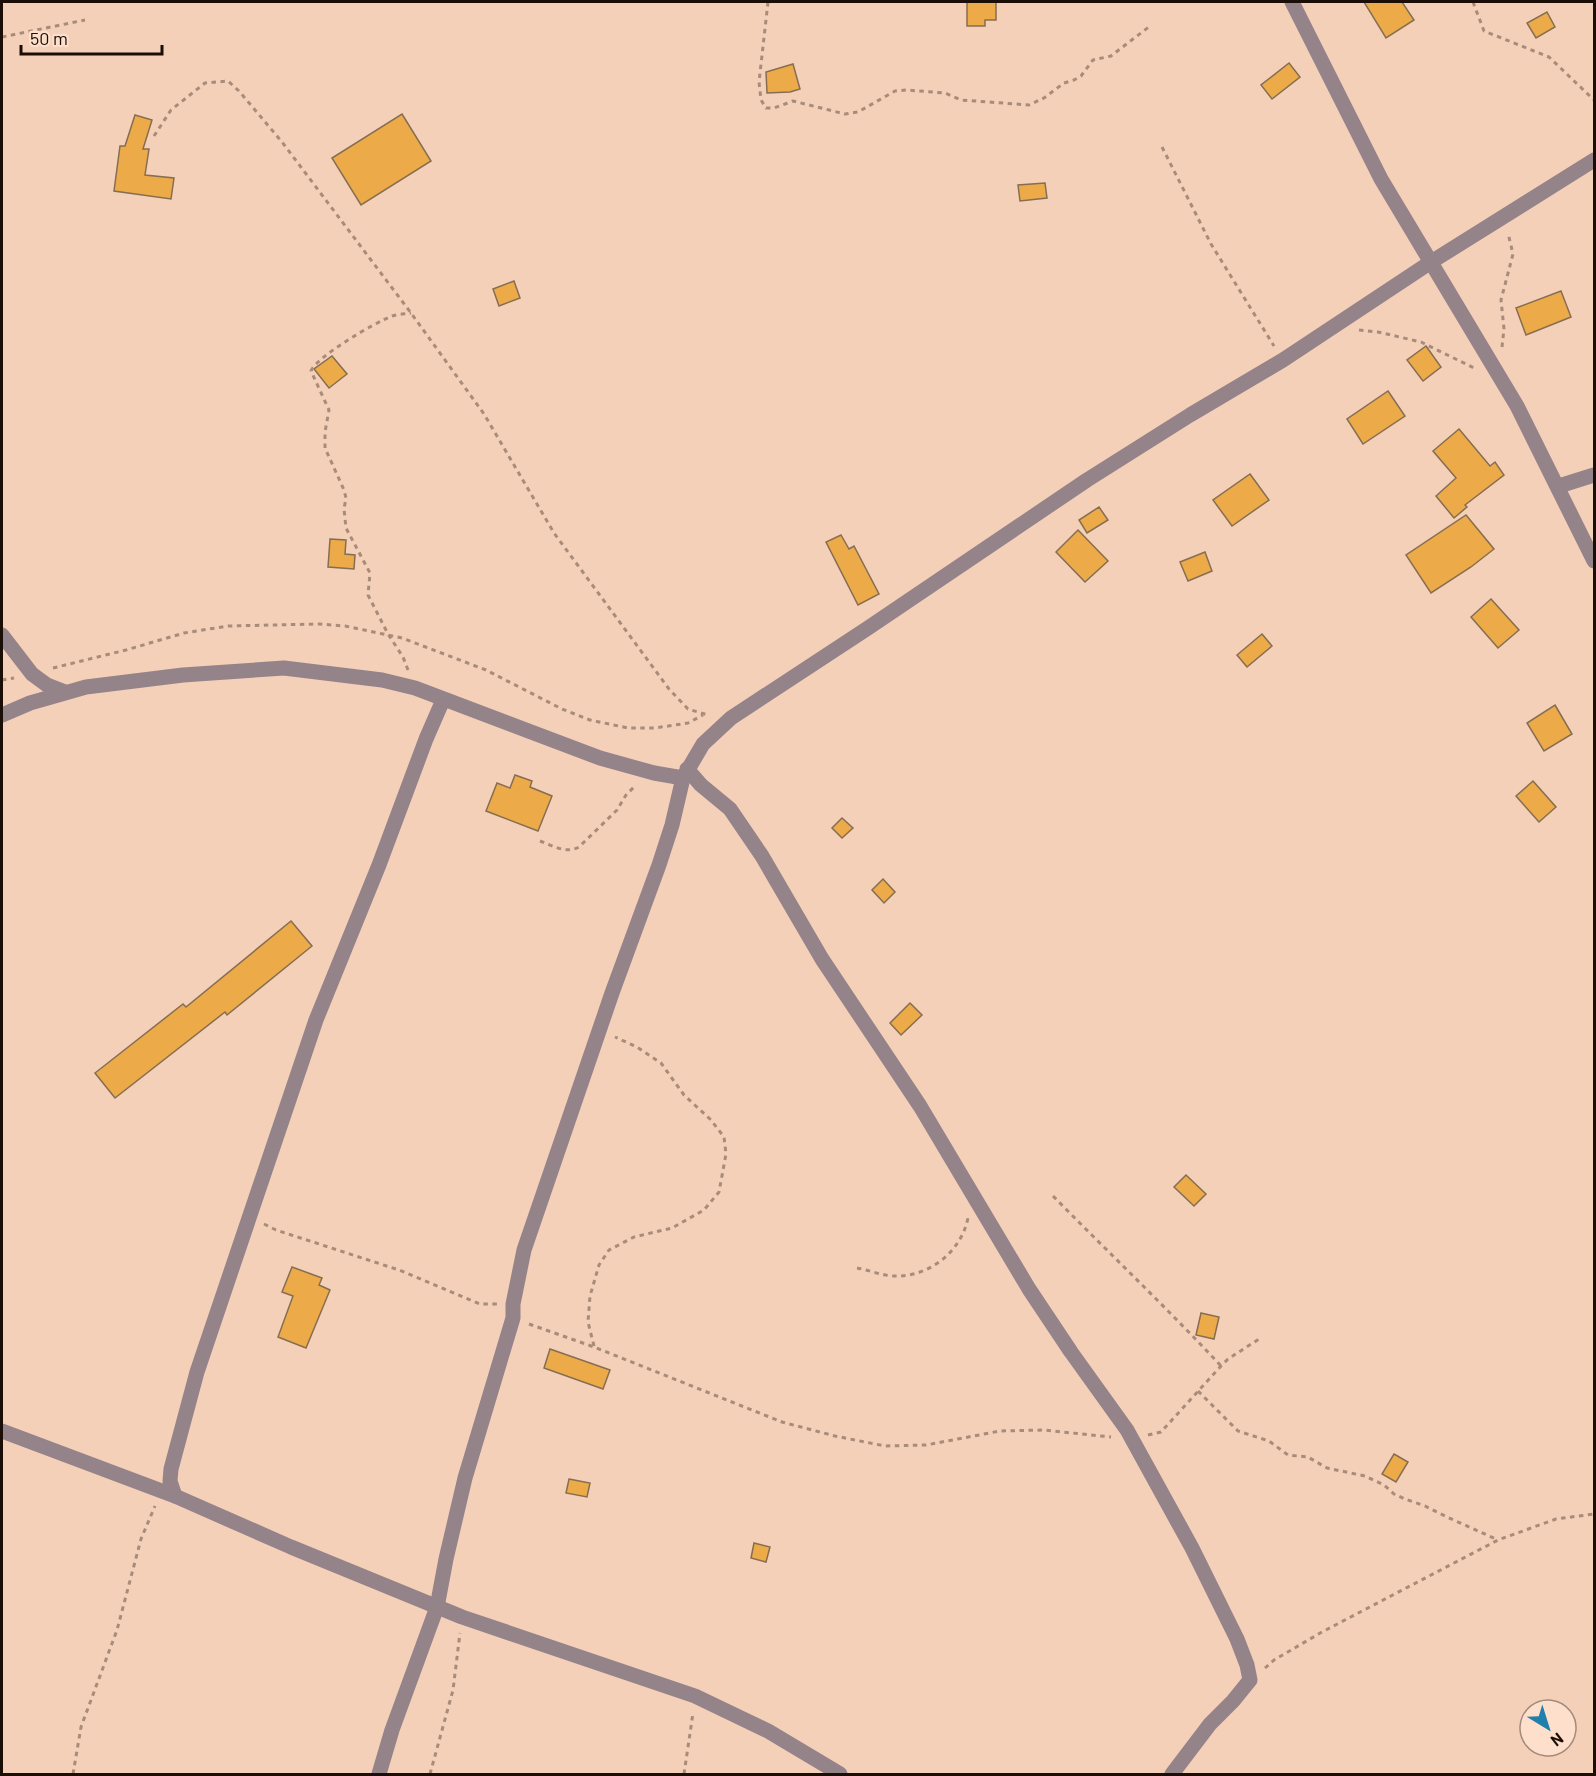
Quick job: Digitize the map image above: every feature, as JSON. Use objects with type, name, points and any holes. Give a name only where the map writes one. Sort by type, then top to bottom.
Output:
[{"type":"street","points":[[1292,2],[1381,179],[1501,379],[1559,486],[1594,561]]},
{"type":"street","points":[[379,1774],[392,1730],[437,1607],[465,1478],[513,1311],[524,1251],[612,993],[659,865],[685,773],[703,744],[731,717],[868,628],[1087,480],[1283,360],[1431,262],[1594,160]]},
{"type":"street","points":[[1559,486],[1594,475]]},
{"type":"street","points":[[2,635],[32,674],[47,685],[64,692]]},
{"type":"street","points":[[2,715],[64,692],[86,687],[183,675],[284,668],[415,688],[600,758],[654,773],[685,773],[730,809],[762,856],[822,959],[920,1106],[1029,1289],[1129,1434],[1192,1548],[1237,1639],[1250,1680],[1210,1724],[1172,1774]]},
{"type":"street","points":[[168,1493],[174,1458],[197,1372],[316,1020],[443,700]]},
{"type":"street","points":[[2,1431],[168,1493],[291,1547],[462,1617],[695,1696],[768,1731],[840,1774]]},
{"type":"path","points":[[768,2],[759,82],[761,100],[766,108],[774,108],[793,101],[845,114],[858,112],[895,91],[906,90],[945,93],[961,100],[1029,105],[1044,98],[1064,82],[1081,76],[1093,60],[1111,56],[1150,26]]},
{"type":"path","points":[[1473,2],[1484,31],[1549,57],[1594,100]]},
{"type":"path","points":[[2,37],[85,20]]},
{"type":"path","points":[[154,136],[171,110],[205,83],[228,81],[239,91],[282,142],[484,414],[554,533],[669,689],[688,709],[704,715],[731,717]]},
{"type":"path","points":[[1162,147],[1211,244],[1283,360]]},
{"type":"path","points":[[1333,328],[1378,332],[1421,342],[1501,379],[1504,329],[1501,300],[1513,254],[1505,216]]},
{"type":"path","points":[[411,313],[396,315],[364,331],[326,355],[311,371],[329,410],[325,448],[344,490],[346,528],[370,573],[368,595],[403,657],[415,688]]},
{"type":"path","points":[[540,841],[572,851],[579,847],[617,810],[632,788],[654,773]]},
{"type":"path","points":[[594,1347],[588,1322],[590,1296],[599,1265],[609,1250],[634,1237],[672,1228],[704,1210],[719,1192],[726,1154],[724,1137],[711,1120],[684,1095],[661,1063],[601,1028]]},
{"type":"path","points":[[857,1268],[895,1276],[926,1270],[947,1256],[957,1243],[967,1223],[973,1193]]},
{"type":"path","points":[[1053,1196],[1170,1311],[1221,1366]]},
{"type":"path","points":[[249,1216],[276,1230],[399,1270],[480,1304],[513,1311],[594,1347],[782,1422],[834,1436],[885,1446],[926,1445],[1000,1431],[1043,1430],[1077,1435],[1143,1436],[1161,1432],[1228,1359],[1259,1339]]},
{"type":"path","points":[[1198,1391],[1238,1431],[1269,1441],[1288,1455],[1308,1457],[1327,1468],[1365,1476],[1384,1485],[1405,1500],[1425,1506],[1498,1540]]},
{"type":"path","points":[[74,1774],[81,1727],[117,1629],[141,1539],[168,1493]]},
{"type":"path","points":[[1250,1680],[1274,1660],[1322,1632],[1498,1540],[1556,1519],[1594,1514]]},
{"type":"path","points":[[430,1774],[453,1690],[462,1617]]},
{"type":"path","points":[[684,1774],[695,1696]]},
{"type":"building","points":[[967,2],[996,2],[996,20],[985,20],[985,26],[967,26]]},
{"type":"building","points":[[1364,2],[1402,2],[1414,20],[1386,38]]},
{"type":"building","points":[[1547,12],[1555,27],[1536,38],[1527,23]]},
{"type":"building","points":[[1289,63],[1300,77],[1272,99],[1261,85]]},
{"type":"building","points":[[793,64],[800,89],[767,93],[766,72]]},
{"type":"building","points":[[402,114],[431,161],[361,205],[332,158]]},
{"type":"building","points":[[135,115],[152,120],[143,149],[149,149],[145,175],[174,178],[171,199],[114,191],[120,146],[125,146]]},
{"type":"building","points":[[1045,183],[1047,198],[1020,201],[1018,185]]},
{"type":"building","points":[[514,281],[520,298],[499,306],[493,289]]},
{"type":"building","points":[[1561,291],[1571,317],[1526,335],[1516,308]]},
{"type":"building","points":[[1426,346],[1441,367],[1423,381],[1407,360]]},
{"type":"building","points":[[332,356],[347,374],[329,388],[314,369]]},
{"type":"building","points":[[1388,391],[1405,416],[1363,444],[1347,419]]},
{"type":"building","points":[[1459,429],[1490,466],[1495,462],[1504,475],[1465,505],[1467,507],[1454,518],[1436,496],[1456,478],[1433,451]]},
{"type":"building","points":[[1250,474],[1269,500],[1232,526],[1213,500]]},
{"type":"building","points":[[1099,507],[1108,520],[1087,533],[1079,520]]},
{"type":"building","points":[[1466,515],[1494,549],[1431,593],[1406,555]]},
{"type":"building","points":[[1078,530],[1108,561],[1085,582],[1056,552]]},
{"type":"building","points":[[841,535],[849,549],[854,546],[879,594],[858,605],[826,542]]},
{"type":"building","points":[[330,539],[346,540],[345,554],[355,555],[354,569],[328,567]]},
{"type":"building","points":[[1205,552],[1212,571],[1188,581],[1180,562]]},
{"type":"building","points":[[1491,599],[1519,630],[1498,648],[1471,617]]},
{"type":"building","points":[[1262,634],[1272,646],[1247,667],[1237,655]]},
{"type":"building","points":[[1555,705],[1572,734],[1544,751],[1527,723]]},
{"type":"building","points":[[515,775],[532,781],[530,787],[552,796],[538,831],[486,811],[497,783],[510,788]]},
{"type":"building","points":[[1533,781],[1556,807],[1539,822],[1516,796]]},
{"type":"building","points":[[842,818],[853,828],[842,838],[832,828]]},
{"type":"building","points":[[883,879],[895,892],[884,903],[872,890]]},
{"type":"building","points":[[291,921],[312,946],[227,1015],[225,1012],[115,1098],[95,1073],[183,1004],[186,1007]]},
{"type":"building","points":[[910,1003],[922,1015],[901,1035],[890,1023]]},
{"type":"building","points":[[1186,1175],[1206,1194],[1194,1206],[1174,1187]]},
{"type":"building","points":[[292,1267],[322,1278],[319,1285],[330,1290],[306,1348],[278,1337],[293,1296],[282,1292]]},
{"type":"building","points":[[1201,1313],[1219,1317],[1214,1339],[1196,1335]]},
{"type":"building","points":[[550,1349],[610,1370],[603,1389],[544,1368]]},
{"type":"building","points":[[1394,1454],[1408,1462],[1396,1482],[1382,1474]]},
{"type":"building","points":[[569,1479],[590,1483],[587,1497],[566,1493]]},
{"type":"building","points":[[754,1543],[770,1547],[766,1562],[751,1558]]}]
